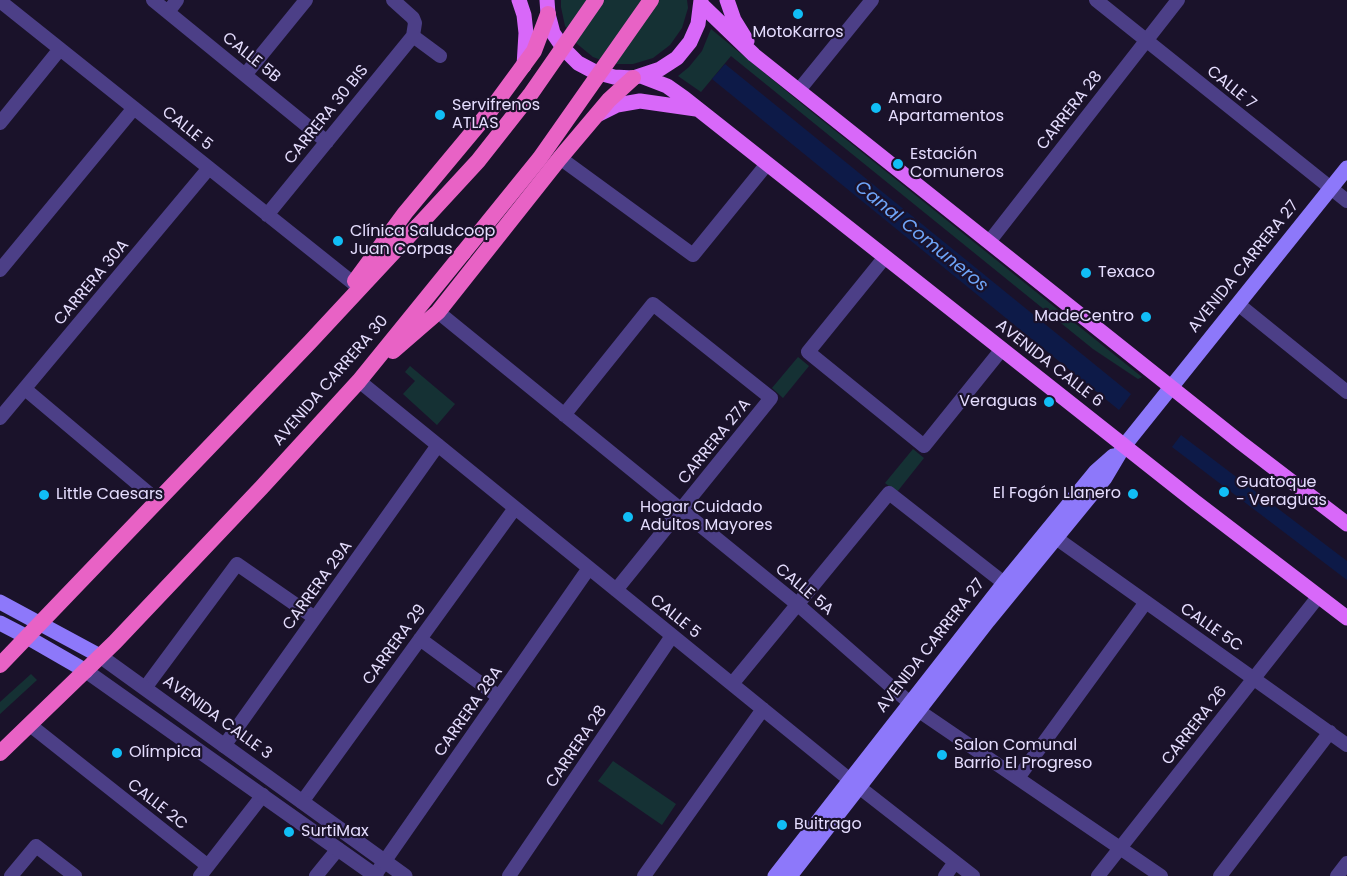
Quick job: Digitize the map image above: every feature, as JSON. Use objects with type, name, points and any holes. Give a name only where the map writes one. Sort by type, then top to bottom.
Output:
[{"type":"highway","points":[[0,664],[310,342],[478,161],[524,103],[596,0]]},
{"type":"highway","name":"AVENIDA CARRERA 30","points":[[0,753],[86,671],[254,496],[358,381],[540,158],[651,0]]},
{"type":"highway","points":[[310,342],[405,213],[448,163],[524,66],[534,51],[547,7]]},
{"type":"highway","points":[[358,381],[438,312],[560,158],[623,86],[637,77]]},
{"type":"main road","points":[[519,0],[526,33],[524,66]]},
{"type":"main road","points":[[727,0],[734,20],[754,54]]},
{"type":"main road","points":[[701,2],[754,54],[1171,388],[1347,524]]},
{"type":"main road","points":[[637,77],[660,69],[677,58],[690,42],[698,24],[701,2]]},
{"type":"main road","name":"AVENIDA CALLE 6","points":[[547,7],[553,33],[578,63],[595,72],[614,77],[637,77],[667,86],[1124,446],[1347,618]]},
{"type":"main road","points":[[596,116],[617,105],[640,101],[698,110]]},
{"type":"main road","name":"AVENIDA CARRERA 27","points":[[775,876],[854,784],[1105,478],[1124,446],[1347,168]]},
{"type":"main road","name":"AVENIDA CARRERA 27","points":[[915,707],[1004,583],[1096,471],[1124,446]]},
{"type":"main road","name":"AVENIDA CALLE 3","points":[[0,602],[100,656]]},
{"type":"main road","points":[[0,623],[86,671]]},
{"type":"main road","name":"AVENIDA CARRERA 27","points":[[790,876],[854,784]]},
{"type":"street","name":"CALLE 5","points":[[0,0],[353,283]]},
{"type":"street","name":"CALLE 5B","points":[[153,0],[327,142]]},
{"type":"street","points":[[168,12],[177,0]]},
{"type":"street","points":[[245,75],[306,0]]},
{"type":"street","points":[[393,0],[413,18],[415,31],[413,36],[440,56]]},
{"type":"street","points":[[799,90],[872,0]]},
{"type":"street","name":"CALLE 7","points":[[1096,0],[1347,201]]},
{"type":"street","name":"CARRERA 28","points":[[989,242],[1178,0]]},
{"type":"street","name":"CARRERA 30 BIS","points":[[267,215],[413,36]]},
{"type":"street","points":[[0,123],[60,49]]},
{"type":"street","points":[[0,270],[134,108]]},
{"type":"street","points":[[560,158],[693,255],[767,164]]},
{"type":"street","name":"CARRERA 30A","points":[[0,418],[209,168]]},
{"type":"street","points":[[885,257],[808,352],[924,446],[1002,349]]},
{"type":"street","name":"CARRERA 27A","points":[[564,415],[653,304],[771,398],[616,590]]},
{"type":"street","points":[[1238,304],[1347,392]]},
{"type":"street","name":"CALLE 5A","points":[[438,312],[797,604],[915,707],[1161,876]]},
{"type":"street","name":"CALLE 5","points":[[358,381],[854,784],[973,876]]},
{"type":"street","points":[[25,389],[158,501]]},
{"type":"street","name":"CARRERA 29A","points":[[224,746],[438,446]]},
{"type":"street","points":[[732,684],[889,493],[1004,583]]},
{"type":"street","name":"CARRERA 29","points":[[302,802],[515,508]]},
{"type":"street","name":"CALLE 5C","points":[[1056,538],[1347,745]]},
{"type":"street","points":[[145,688],[237,564],[315,618]]},
{"type":"street","name":"CARRERA 28A","points":[[376,876],[589,568]]},
{"type":"street","name":"CARRERA 26","points":[[1098,876],[1318,597]]},
{"type":"street","points":[[1018,778],[1146,602]]},
{"type":"street","name":"CARRERA 28","points":[[509,876],[672,636]]},
{"type":"street","points":[[420,639],[499,697]]},
{"type":"street","name":"AVENIDA CALLE 3","points":[[100,656],[405,876]]},
{"type":"street","points":[[86,671],[376,876]]},
{"type":"street","points":[[644,876],[763,709]]},
{"type":"street","name":"CALLE 2C","points":[[30,725],[204,871]]},
{"type":"street","points":[[1220,876],[1330,732]]},
{"type":"street","points":[[204,871],[263,795]]},
{"type":"street","points":[[12,876],[36,846],[75,876]]},
{"type":"street","points":[[316,876],[338,849]]},
{"type":"street","points":[[945,876],[955,862]]},
{"type":"street","points":[[1337,876],[1347,863]]},
{"type":"green space","points":[[561,0],[687,0],[688,8],[682,28],[670,45],[653,58],[633,64],[612,64],[593,57],[576,43],[565,26]]},
{"type":"green space","points":[[711,29],[1142,377],[1138,379],[1093,349],[731,56],[701,92],[678,76],[702,51]]},
{"type":"green space","points":[[798,357],[809,366],[783,398],[772,388]]},
{"type":"green space","points":[[410,366],[455,404],[437,425],[403,394],[415,381],[405,372]]},
{"type":"green space","points":[[913,449],[924,458],[897,492],[885,483]]},
{"type":"green space","points":[[31,674],[37,680],[0,714],[0,702]]},
{"type":"green space","points":[[613,761],[676,804],[662,825],[598,781]]},
{"type":"water","name":"Canal Comuneros","points":[[725,64],[1131,394],[1119,410],[712,79]]},
{"type":"water","points":[[1181,435],[1347,561],[1347,580],[1172,447]]},
{"type":"place","name":"MotoKarros","points":[[798,14]]},
{"type":"place","name":"Amaro Apartamentos","points":[[876,108]]},
{"type":"place","name":"Servifrenos ATLAS","points":[[440,115]]},
{"type":"place","name":"Estación Comuneros","points":[[898,164]]},
{"type":"place","name":"Clínica Saludcoop Juan Corpas","points":[[338,241]]},
{"type":"place","name":"Texaco","points":[[1086,273]]},
{"type":"place","name":"MadeCentro","points":[[1146,317]]},
{"type":"place","name":"Veraguas","points":[[1049,402]]},
{"type":"place","name":"Guatoque - Veraguas","points":[[1224,492]]},
{"type":"place","name":"El Fogón Llanero","points":[[1133,494]]},
{"type":"place","name":"Little Caesars","points":[[44,495]]},
{"type":"place","name":"Hogar Cuidado Adultos Mayores","points":[[628,517]]},
{"type":"place","name":"Olímpica","points":[[117,753]]},
{"type":"place","name":"Salon Comunal Barrio El Progreso","points":[[942,755]]},
{"type":"place","name":"Buitrago","points":[[782,825]]},
{"type":"place","name":"SurtiMax","points":[[289,832]]}]
